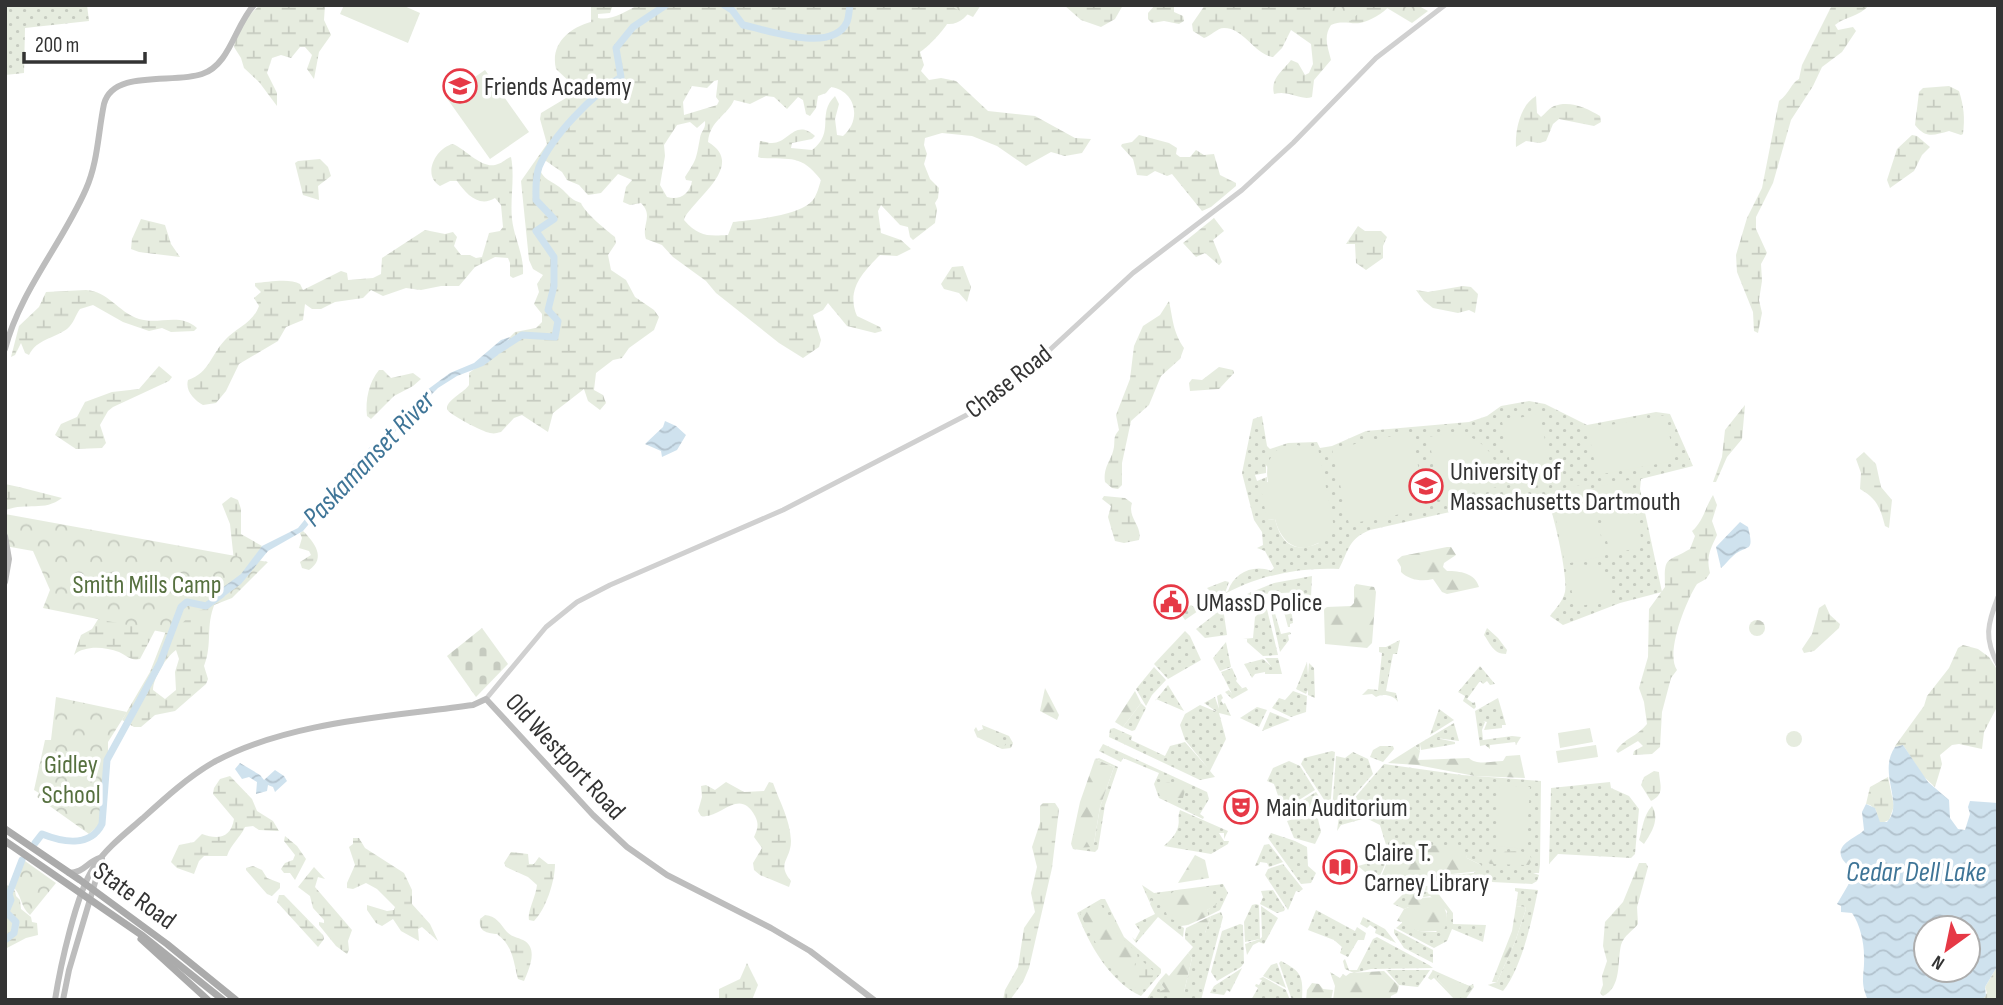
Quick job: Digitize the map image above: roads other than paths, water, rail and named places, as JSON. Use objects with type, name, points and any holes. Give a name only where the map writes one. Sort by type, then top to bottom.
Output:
[{"type":"main road","points":[[5,349],[22,304],[61,240],[90,179],[103,104],[108,93],[122,84],[188,78],[208,72],[222,59],[254,5]]},
{"type":"main road","points":[[5,536],[9,559],[5,582]]},
{"type":"main road","name":"Old Westport Road","points":[[86,895],[102,858],[177,788],[212,764],[243,748],[303,730],[473,705],[486,699],[593,815],[627,847],[667,875],[810,951],[874,1000]]},
{"type":"main road","name":"State Road","points":[[5,829],[167,944],[236,1000]]},
{"type":"main road","name":"State Road","points":[[5,841],[86,895],[222,1000]]},
{"type":"main road","points":[[69,873],[80,872],[94,860],[102,858]]},
{"type":"main road","points":[[55,1000],[64,956],[86,895]]},
{"type":"main road","points":[[64,1000],[86,895]]},
{"type":"main road","points":[[131,928],[162,960],[208,1000]]},
{"type":"street","name":"Chase Road","points":[[486,699],[546,627],[577,602],[783,510],[984,406],[1030,369],[1133,273],[1242,190],[1293,144],[1376,58],[1445,5]]},
{"type":"street","points":[[1998,597],[1987,627],[1988,643],[1998,665]]},
{"type":"water","points":[[510,337],[498,355],[483,366],[457,376],[438,388],[399,427],[378,453],[348,478],[303,531],[268,551],[241,584],[215,603],[211,596],[241,574],[262,546],[298,528],[332,486],[370,447],[381,441],[427,390],[450,373],[474,363],[501,340]]},
{"type":"water","points":[[665,421],[686,435],[677,450],[662,457],[661,451],[645,444],[663,427]]},
{"type":"water","points":[[1740,522],[1748,527],[1750,545],[1721,568],[1716,547]]},
{"type":"water","name":"Cedar Dell Lake","points":[[1903,745],[1928,782],[1949,800],[1950,818],[1958,829],[1965,830],[1970,814],[1970,801],[1998,803],[1998,965],[1985,987],[1986,996],[1981,1000],[1868,1000],[1865,993],[1864,951],[1859,928],[1852,913],[1841,912],[1841,906],[1837,904],[1854,875],[1843,860],[1841,850],[1864,830],[1862,812],[1866,804],[1875,808],[1880,822],[1887,822],[1892,814],[1890,757],[1895,747]]},
{"type":"water","points":[[240,763],[264,780],[275,770],[287,781],[275,792],[273,787],[268,785],[267,791],[256,794],[257,782],[249,777],[242,779],[235,769]]},
{"type":"waterway","name":"Paskamanset River","points":[[499,350],[522,335],[555,337],[558,321],[548,310],[554,286],[554,257],[536,231],[554,219],[536,200],[539,167],[553,142],[574,117],[621,77],[616,48],[633,27],[666,5]]},
{"type":"waterway","name":"Paskamanset River","points":[[724,5],[732,10],[743,25],[783,35],[814,38],[828,37],[839,32],[847,22],[850,5]]},
{"type":"waterway","name":"Paskamanset River","points":[[35,843],[42,834],[75,841],[83,840],[97,832],[102,824],[107,760],[160,663],[181,607],[187,602],[206,606],[221,595]]},
{"type":"waterway","name":"Paskamanset River","points":[[5,940],[14,933],[16,922],[6,912],[11,900],[9,894],[22,860]]},
{"type":"place","name":"Friends Academy","points":[[460,86]]},
{"type":"place","name":"University of Massachusetts Dartmouth","points":[[1426,486]]},
{"type":"place","name":"UMassD Police","points":[[1171,602]]},
{"type":"place","name":"Main Auditorium","points":[[1241,807]]},
{"type":"place","name":"Claire T. Carney Library","points":[[1340,867]]},
{"type":"park label","name":"Smith Mills Camp","points":[[147,584]]},
{"type":"park label","name":"Gidley School","points":[[71,779]]}]
